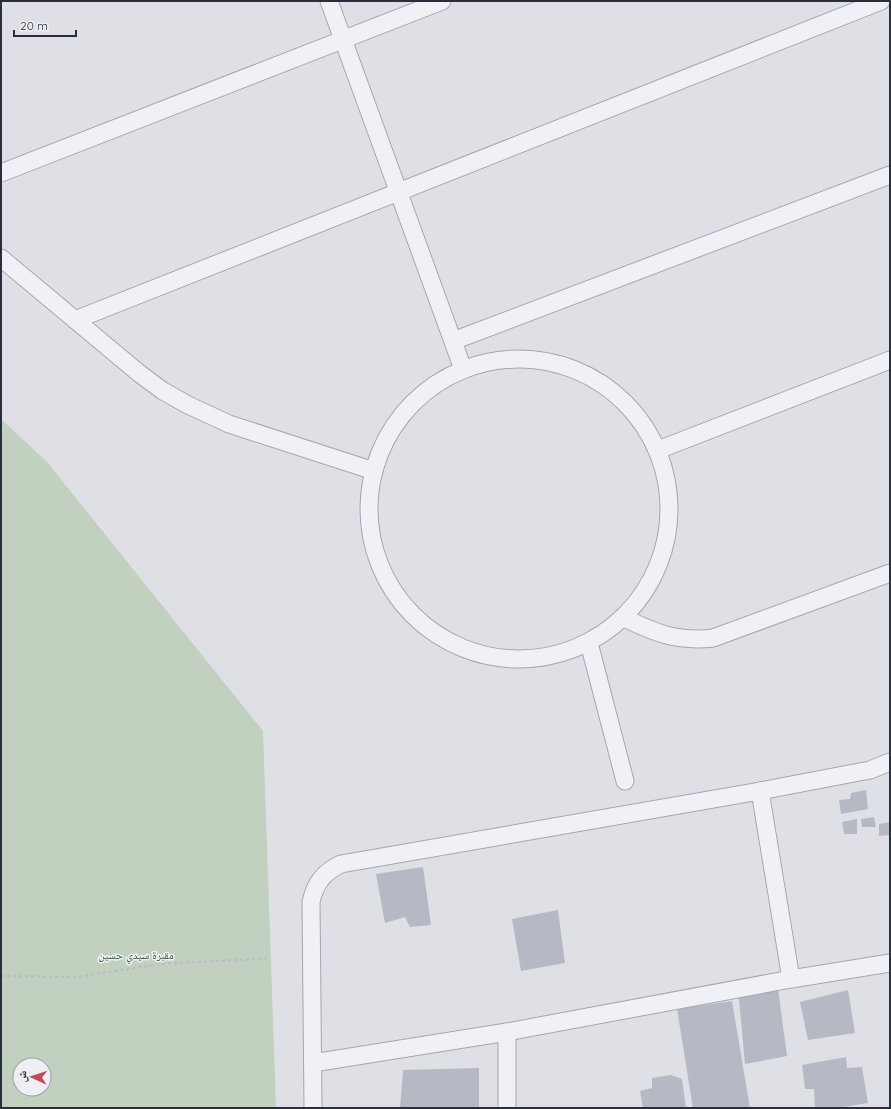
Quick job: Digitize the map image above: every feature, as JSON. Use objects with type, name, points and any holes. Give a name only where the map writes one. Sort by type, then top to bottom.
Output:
[{"type":"street","points":[[329,1],[463,369]]},
{"type":"street","points":[[1,173],[442,1]]},
{"type":"street","points":[[75,320],[881,1]]},
{"type":"street","points":[[453,341],[890,175]]},
{"type":"street","points":[[1,258],[140,374],[163,390],[201,412],[236,426],[374,470]]},
{"type":"street","points":[[520,358],[549,361],[577,370],[602,383],[625,402],[644,424],[658,450],[666,475],[669,500],[669,526],[664,552],[654,576],[641,598],[624,618],[608,632],[589,643],[564,653],[539,659],[512,660],[486,656],[460,648],[436,635],[416,618],[398,598],[384,575],[374,550],[369,504],[374,470],[382,448],[393,428],[407,409],[423,393],[442,379],[463,369],[491,361],[520,358]]},
{"type":"street","points":[[658,450],[890,360]]},
{"type":"street","points":[[624,618],[652,631],[668,636],[691,639],[713,638],[890,573]]},
{"type":"street","points":[[589,643],[625,781]]},
{"type":"street","points":[[313,1108],[311,902],[316,885],[321,878],[334,868],[349,863],[760,791],[870,770],[890,762]]},
{"type":"street","points":[[760,791],[791,978]]},
{"type":"street","points":[[313,1063],[507,1032],[791,978],[890,963]]},
{"type":"street","points":[[507,1032],[507,1108]]},
{"type":"path","points":[[1,976],[75,977],[161,964],[270,958]]},
{"type":"green space","name":"مقبرة سيدي حسين","points":[[1,419],[47,462],[263,731],[276,1108],[1,1108]]},
{"type":"building","points":[[866,790],[868,809],[841,814],[839,800],[850,799],[851,793]]},
{"type":"building","points":[[874,817],[876,827],[862,827],[861,819]]},
{"type":"building","points":[[857,819],[857,834],[844,834],[842,822]]},
{"type":"building","points":[[890,822],[890,835],[879,836],[879,824]]},
{"type":"building","points":[[423,867],[431,925],[410,927],[405,917],[385,923],[376,874]]},
{"type":"building","points":[[558,910],[565,963],[521,971],[512,919]]},
{"type":"building","points":[[778,988],[787,1056],[745,1064],[739,999],[748,989]]},
{"type":"building","points":[[848,990],[855,1033],[808,1040],[800,1002]]},
{"type":"building","points":[[732,1001],[750,1108],[693,1108],[677,1009]]},
{"type":"building","points":[[846,1057],[847,1068],[862,1067],[868,1103],[838,1108],[815,1108],[814,1089],[805,1089],[802,1065]]},
{"type":"building","points":[[479,1068],[479,1108],[400,1108],[403,1070]]},
{"type":"building","points":[[671,1075],[682,1079],[686,1108],[643,1108],[640,1091],[652,1088],[652,1078]]}]
